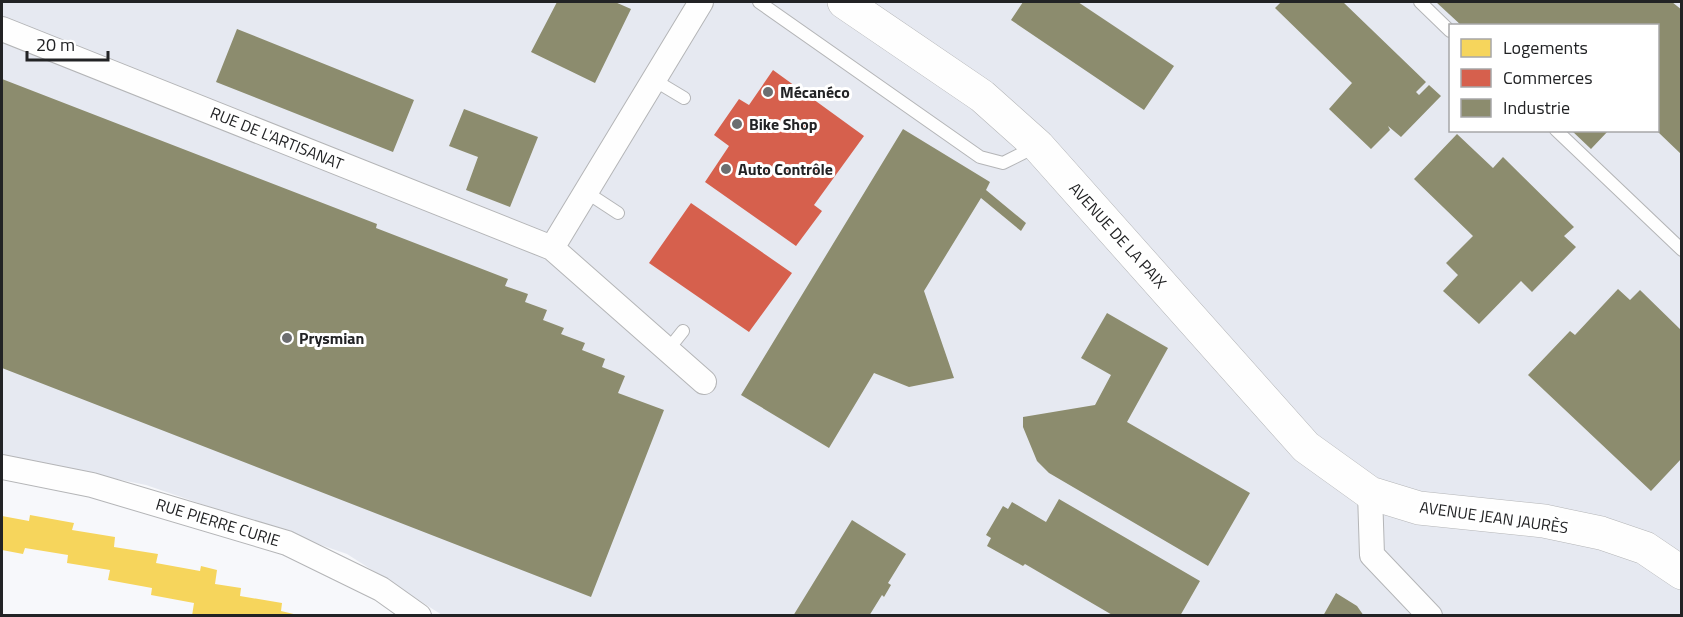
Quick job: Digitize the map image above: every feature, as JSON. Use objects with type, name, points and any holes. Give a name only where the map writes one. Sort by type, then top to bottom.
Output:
[{"type":"main road","name":"AVENUE DE LA PAIX","points":[[844,2],[982,96],[1038,146],[1306,447],[1370,493]]},
{"type":"main road","name":"AVENUE JEAN JAURÈS","points":[[1370,493],[1419,508],[1544,521],[1601,533],[1645,548],[1682,573]]},
{"type":"street","points":[[552,248],[701,2]]},
{"type":"street","name":"RUE DE L'ARTISANAT","points":[[2,29],[552,248],[704,382]]},
{"type":"street","name":"RUE PIERRE CURIE","points":[[2,466],[92,485],[286,543],[381,589],[419,615]]},
{"type":"street","points":[[1370,493],[1372,555],[1430,615]]},
{"type":"lane","points":[[759,2],[980,157],[1003,164],[1038,146]]},
{"type":"lane","points":[[1420,2],[1449,30]]},
{"type":"lane","points":[[654,80],[684,98]]},
{"type":"lane","points":[[1558,132],[1682,250]]},
{"type":"lane","points":[[586,192],[618,213]]},
{"type":"lane","points":[[667,351],[683,332]]},
{"type":"shaded area","points":[[2,2],[1681,2],[1681,615],[442,615],[347,554],[146,485],[2,456]]},
{"type":"building: Logements","points":[[30,515],[74,523],[72,530],[115,537],[114,547],[158,554],[156,563],[200,571],[201,566],[217,570],[215,584],[241,588],[240,596],[282,603],[281,611],[302,616],[192,616],[194,603],[151,595],[152,588],[108,580],[110,570],[67,563],[68,555],[25,548],[23,554],[2,550],[2,516],[29,521]]},
{"type":"building: Commerces","points":[[773,70],[864,136],[814,205],[822,211],[796,246],[705,182],[729,146],[714,135],[739,99],[749,105]]},
{"type":"building: Commerces","points":[[691,203],[792,273],[749,332],[649,263]]},
{"type":"building: Industrie","points":[[557,2],[615,2],[631,9],[595,83],[531,52]]},
{"type":"building: Industrie","points":[[1023,2],[1078,2],[1174,66],[1144,110],[1011,20]]},
{"type":"building: Industrie","points":[[1281,2],[1343,2],[1426,82],[1416,92],[1419,95],[1429,85],[1441,96],[1401,137],[1388,126],[1390,130],[1371,149],[1329,109],[1352,83],[1275,8]]},
{"type":"building: Industrie","points":[[1436,2],[1672,2],[1682,10],[1682,155],[1658,132],[1659,24],[1460,24]]},
{"type":"building: Industrie","points":[[237,29],[414,100],[393,152],[216,82]]},
{"type":"building: Industrie","name":"Prysmian","points":[[2,79],[377,224],[376,228],[508,279],[505,286],[528,294],[525,302],[547,310],[543,320],[564,328],[561,334],[585,343],[582,350],[605,359],[602,367],[625,376],[618,393],[664,410],[591,597],[2,368]]},
{"type":"building: Industrie","points":[[464,109],[538,137],[510,207],[466,190],[478,157],[449,146]]},
{"type":"building: Industrie","points":[[903,129],[990,182],[986,190],[1026,223],[1021,231],[981,198],[924,291],[954,378],[909,387],[874,373],[829,448],[741,395]]},
{"type":"building: Industrie","points":[[1573,132],[1607,132],[1591,149]]},
{"type":"building: Industrie","points":[[1457,134],[1493,168],[1503,157],[1574,227],[1564,236],[1576,247],[1532,292],[1521,281],[1479,324],[1443,291],[1458,275],[1446,263],[1473,236],[1414,179]]},
{"type":"building: Industrie","points":[[1618,289],[1630,300],[1640,290],[1682,331],[1682,458],[1651,491],[1528,375],[1570,331],[1575,335]]},
{"type":"building: Industrie","points":[[1107,313],[1168,348],[1127,422],[1250,493],[1208,566],[1049,473],[1037,461],[1023,427],[1023,417],[1095,405],[1111,375],[1081,358]]},
{"type":"building: Industrie","points":[[1059,499],[1200,581],[1180,616],[1114,616],[1025,564],[1023,566],[987,546],[991,538],[986,535],[1003,506],[1008,509],[1012,502],[1046,522]]},
{"type":"building: Industrie","points":[[852,520],[906,554],[888,583],[891,585],[884,597],[882,595],[869,616],[793,616]]},
{"type":"building: Industrie","points":[[1336,593],[1357,606],[1364,616],[1323,616]]},
{"type":"place","name":"Mécanéco","points":[[768,92]]},
{"type":"place","name":"Bike Shop","points":[[737,124]]},
{"type":"place","name":"Auto Contrôle","points":[[726,169]]},
{"type":"place","name":"Prysmian","points":[[287,338]]}]
